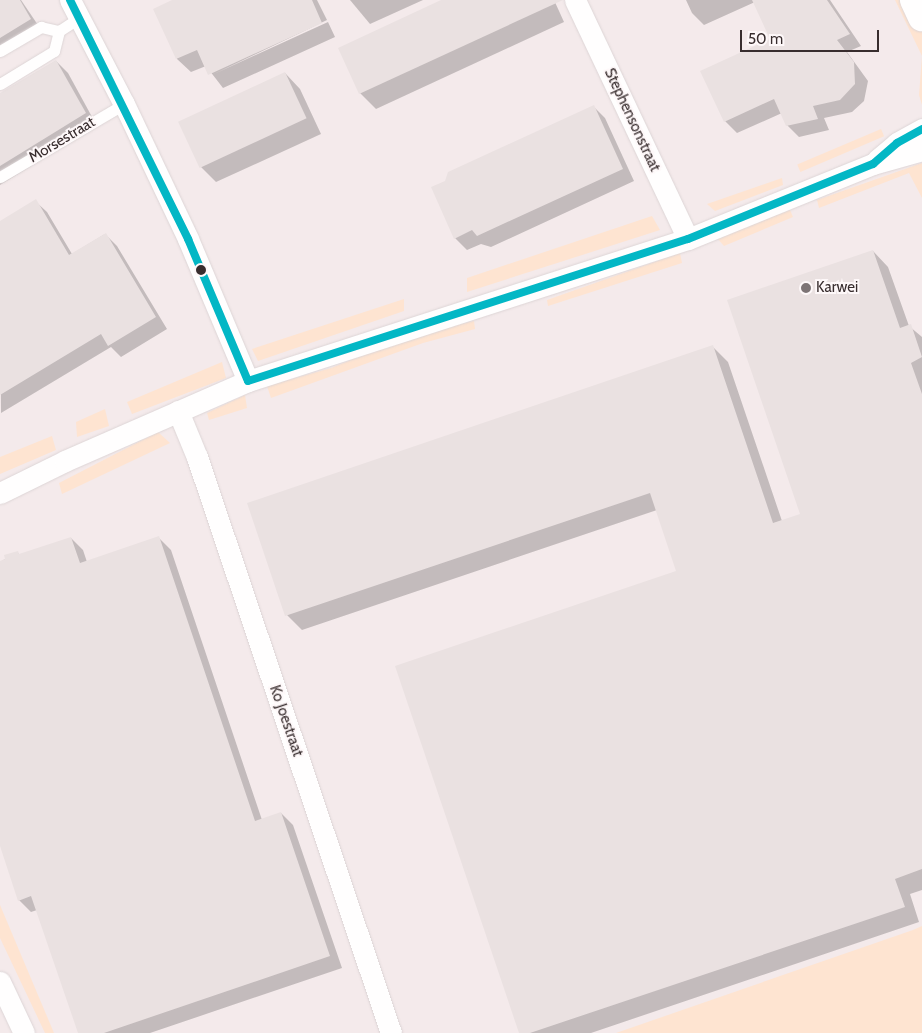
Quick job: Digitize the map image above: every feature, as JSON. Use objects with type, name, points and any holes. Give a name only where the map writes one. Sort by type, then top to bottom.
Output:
[{"type":"main road","points":[[914,0],[922,17]]},
{"type":"street","name":"Stephensonstraat","points":[[575,0],[688,239]]},
{"type":"street","points":[[74,9],[124,104],[188,239],[248,381]]},
{"type":"street","points":[[873,164],[897,143],[922,129]]},
{"type":"street","points":[[0,493],[248,381],[352,345],[688,239],[873,164],[922,150]]},
{"type":"street","name":"Ko Joestraat","points":[[178,411],[200,466],[391,1033]]},
{"type":"street","points":[[0,982],[24,1033]]},
{"type":"lane","points":[[0,84],[54,52],[59,31],[74,9]]},
{"type":"lane","points":[[0,51],[41,27],[59,31]]},
{"type":"lane","name":"Morsestraat","points":[[0,177],[124,104]]},
{"type":"shaded area","points":[[0,0],[903,0],[922,45],[922,932],[652,1033],[0,1033]]},
{"type":"shaded area","points":[[895,0],[909,0],[922,28],[922,56]]},
{"type":"shaded area","points":[[922,56],[922,105],[919,95]]},
{"type":"shaded area","points":[[881,129],[884,136],[800,172],[797,165]]},
{"type":"shaded area","points":[[922,163],[922,198],[909,173],[819,208],[817,200]]},
{"type":"shaded area","points":[[782,178],[783,185],[715,211],[707,204]]},
{"type":"shaded area","points":[[790,210],[793,217],[724,246],[717,238]]},
{"type":"shaded area","points":[[652,216],[660,230],[467,292],[467,278]]},
{"type":"shaded area","points":[[680,253],[682,263],[548,306],[547,300]]},
{"type":"shaded area","points":[[404,299],[404,311],[258,361],[252,349]]},
{"type":"shaded area","points":[[474,321],[475,329],[423,343],[271,398],[267,386],[331,368],[416,334]]},
{"type":"shaded area","points":[[222,362],[226,378],[132,414],[127,402]]},
{"type":"shaded area","points":[[245,395],[247,408],[209,420],[207,413]]},
{"type":"shaded area","points":[[105,409],[109,426],[77,437],[76,422]]},
{"type":"shaded area","points":[[158,432],[170,443],[62,494],[59,483]]},
{"type":"shaded area","points":[[52,436],[56,450],[0,474],[0,457]]},
{"type":"shaded area","points":[[0,905],[54,1033],[45,1033],[0,938]]},
{"type":"shaded area","points":[[922,926],[922,1033],[616,1033],[913,930]]},
{"type":"building","points":[[0,0],[20,0],[31,19],[0,38]]},
{"type":"building","points":[[172,0],[312,0],[322,23],[208,75],[197,50],[176,59],[153,9]]},
{"type":"building","points":[[441,0],[563,0],[359,94],[338,48]]},
{"type":"building","points":[[752,0],[827,0],[850,34],[837,40],[854,62],[855,84],[840,100],[813,106],[818,119],[786,126],[774,99],[724,122],[700,71],[770,39]]},
{"type":"building","points":[[56,60],[86,113],[0,166],[0,93]]},
{"type":"building","points":[[285,72],[307,118],[200,168],[178,122]]},
{"type":"building","points":[[594,105],[623,169],[477,236],[472,230],[454,239],[431,187],[445,181],[448,172]]},
{"type":"building","points":[[36,199],[69,255],[106,233],[156,317],[108,346],[101,334],[0,395],[0,221]]},
{"type":"building","points":[[873,250],[900,328],[911,324],[922,357],[911,363],[922,394],[922,869],[895,879],[905,907],[530,1033],[519,1033],[395,666],[676,571],[650,493],[285,616],[247,503],[713,345],[773,523],[800,514],[727,300]]},
{"type":"building","points":[[159,536],[255,821],[281,812],[330,956],[104,1033],[78,1033],[31,896],[18,901],[0,846],[0,561],[5,559],[4,555],[18,551],[19,554],[71,537],[80,563]]},
{"type":"transit line","points":[[70,0],[188,239],[248,381]]},
{"type":"transit line","points":[[248,381],[688,239],[873,164],[897,143],[922,129]]},
{"type":"place","name":"Karwei","points":[[806,288]]}]
